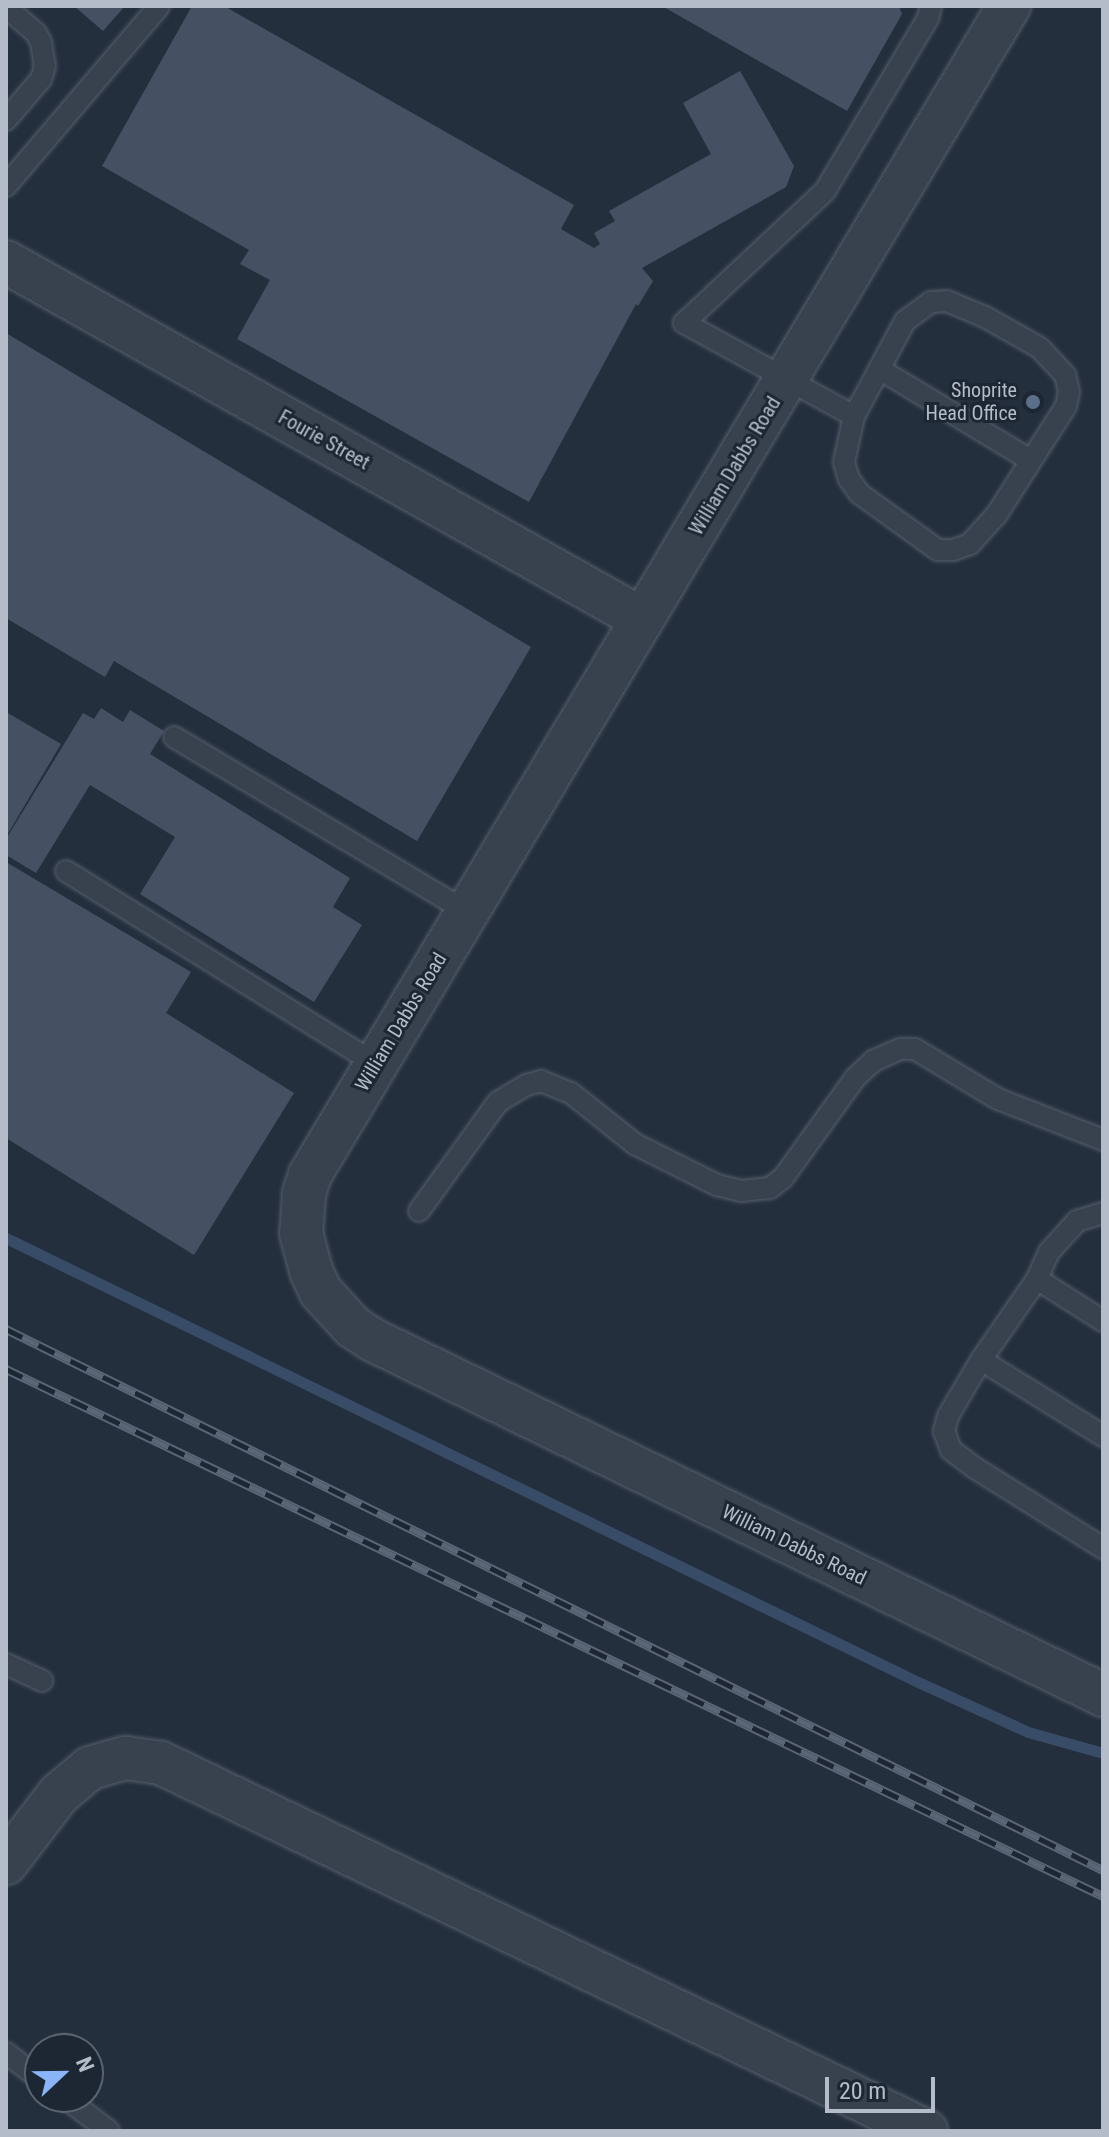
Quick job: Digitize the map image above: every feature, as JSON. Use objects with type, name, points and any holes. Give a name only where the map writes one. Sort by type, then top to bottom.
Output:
[{"type":"street","name":"William Dabbs Road","points":[[1009,6],[310,1175],[301,1213],[301,1233],[311,1271],[321,1292],[353,1327],[1103,1695]]},
{"type":"street","name":"Fourie Street","points":[[6,262],[642,619]]},
{"type":"street","points":[[6,1863],[59,1794],[90,1768],[126,1758],[161,1763],[926,2131]]},
{"type":"lane","points":[[6,186],[159,6]]},
{"type":"lane","points":[[854,416],[684,323],[825,191],[928,18],[931,6]]},
{"type":"lane","points":[[6,7],[36,33],[41,42],[45,66],[41,79],[6,120]]},
{"type":"lane","points":[[947,301],[985,317],[1040,348],[1065,375],[1069,392],[1066,406],[981,533],[961,547],[938,550],[860,494],[849,479],[844,462],[854,416],[881,370],[905,321],[931,302],[947,301]]},
{"type":"lane","points":[[881,370],[1030,460]]},
{"type":"lane","points":[[174,737],[467,912]]},
{"type":"lane","points":[[66,871],[376,1064]]},
{"type":"lane","points":[[419,1211],[498,1102],[526,1085],[541,1081],[571,1093],[635,1144],[717,1185],[741,1191],[770,1188],[783,1178],[855,1078],[885,1053],[900,1049],[915,1049],[998,1099],[1103,1140]]},
{"type":"lane","points":[[1103,1213],[1077,1221],[1049,1252],[1037,1279],[981,1360],[948,1416],[944,1431],[951,1450],[1103,1548]]},
{"type":"lane","points":[[1037,1279],[1103,1321]]},
{"type":"lane","points":[[981,1360],[1103,1436]]},
{"type":"lane","points":[[6,1664],[42,1681]]},
{"type":"lane","points":[[6,2053],[24,2067]]},
{"type":"lane","points":[[85,2113],[109,2131]]},
{"type":"building","points":[[74,6],[125,6],[103,31]]},
{"type":"building","points":[[192,6],[224,6],[574,205],[561,229],[594,248],[600,244],[594,233],[615,221],[609,211],[711,154],[683,103],[740,71],[794,166],[786,187],[642,268],[653,281],[638,306],[636,304],[529,502],[237,339],[270,280],[240,264],[249,250],[102,166]]},
{"type":"building","points":[[662,6],[899,6],[902,14],[847,111]]},
{"type":"building","points":[[6,333],[531,647],[417,841],[114,661],[105,677],[6,618]]},
{"type":"building","points":[[101,708],[123,722],[130,710],[164,731],[150,754],[350,878],[333,907],[362,925],[314,1002],[140,894],[175,837],[90,785],[36,873],[6,855],[6,839],[83,713],[94,719]]},
{"type":"building","points":[[6,712],[61,744],[6,837]]},
{"type":"building","points":[[6,862],[191,972],[166,1013],[294,1093],[194,1255],[6,1138]]},
{"type":"waterway","points":[[6,1238],[918,1682],[1028,1732],[1103,1753]]},
{"type":"railway","points":[[6,1329],[1103,1870]]},
{"type":"railway","points":[[6,1369],[1103,1896]]},
{"type":"place","name":"Shoprite Head Office","points":[[1033,402]]}]
